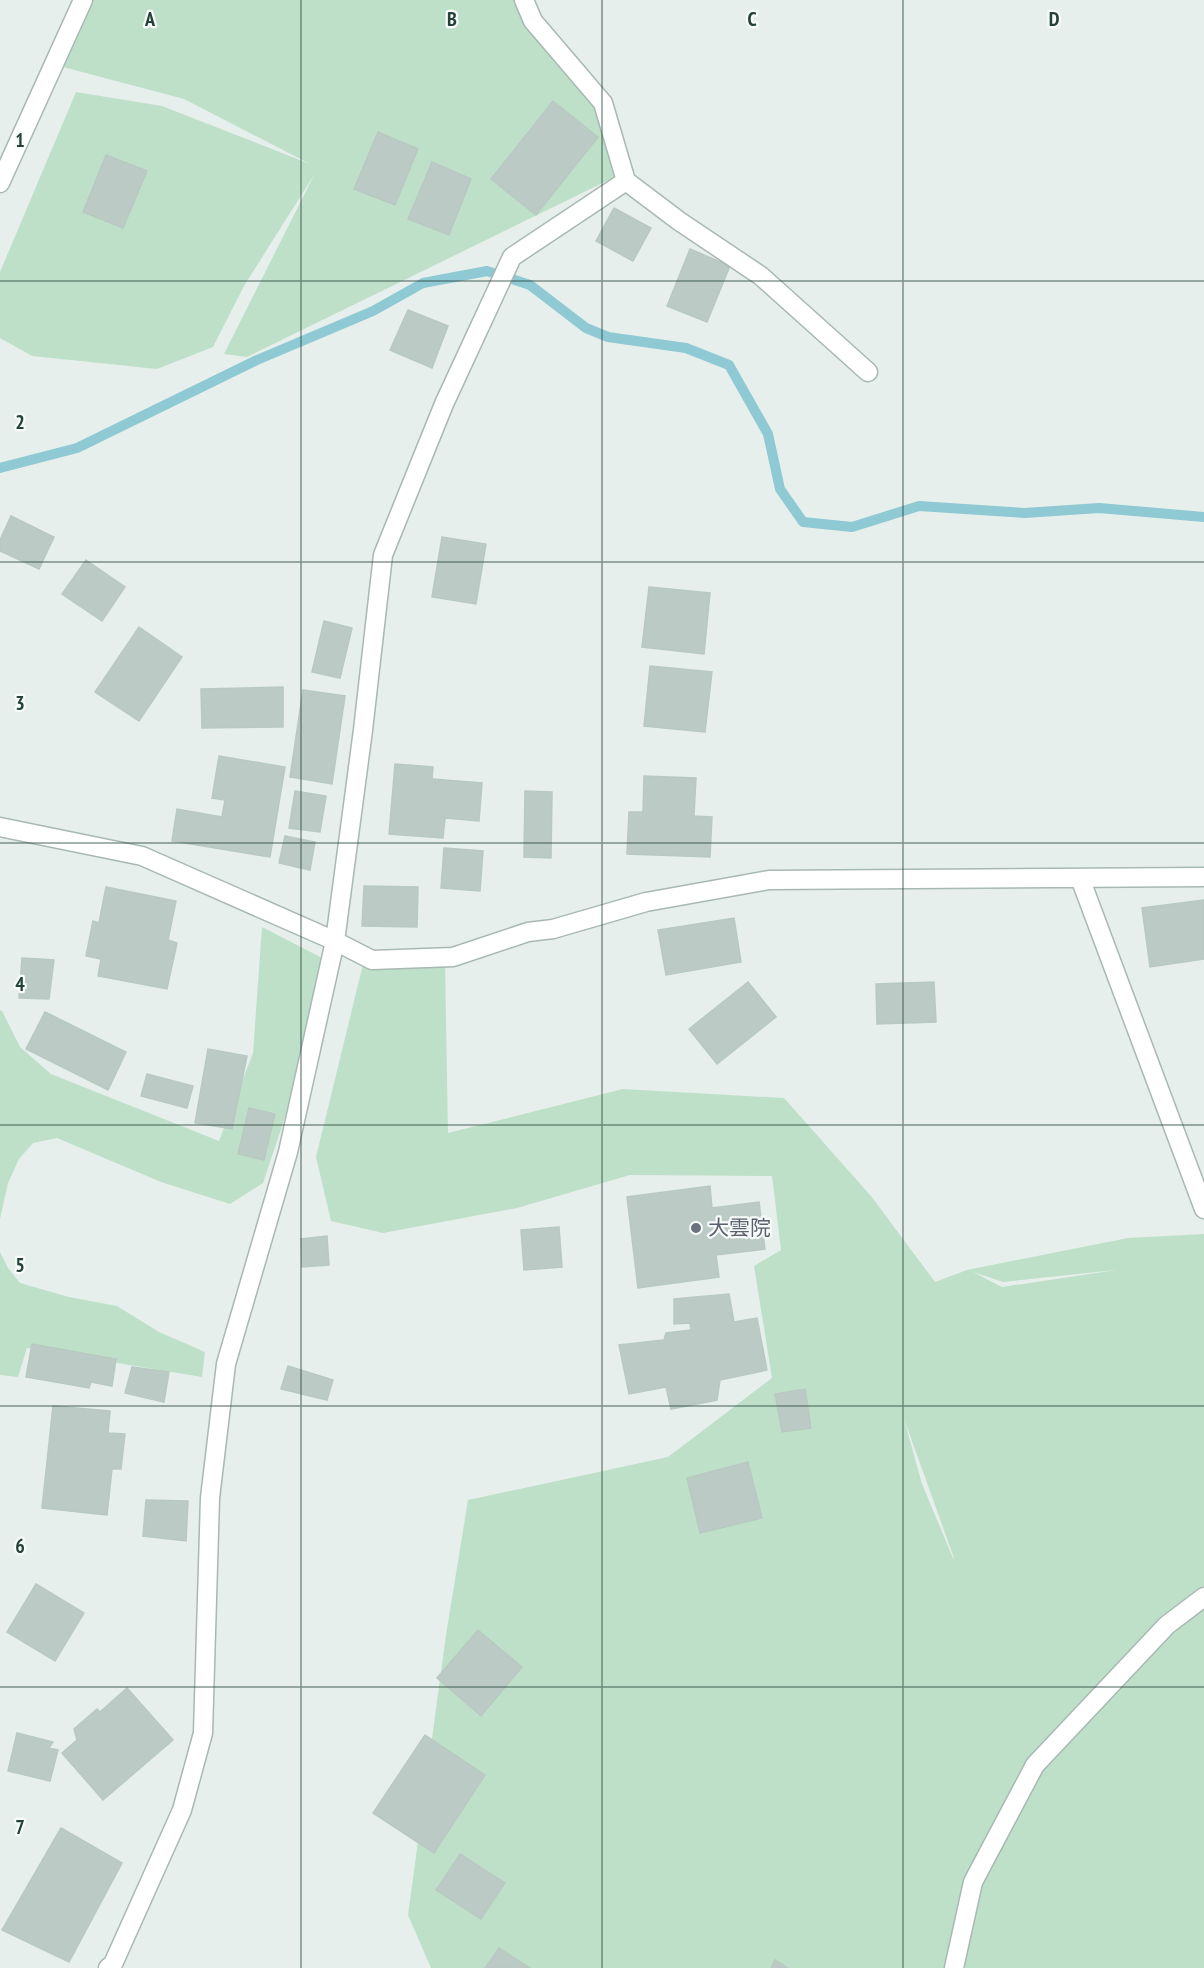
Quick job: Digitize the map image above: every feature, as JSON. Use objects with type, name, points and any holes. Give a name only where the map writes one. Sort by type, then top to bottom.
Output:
[{"type":"street","points":[[0,183],[83,0]]},
{"type":"street","points":[[524,0],[533,21],[603,103],[626,181],[679,221],[761,276],[868,372]]},
{"type":"street","points":[[112,1967],[182,1810],[203,1733],[210,1498],[226,1364],[288,1152],[335,941],[383,555],[444,404],[512,257],[626,181]]},
{"type":"street","points":[[0,827],[142,856],[335,941],[372,960],[453,957],[528,932],[553,929],[646,902],[770,880],[1204,877]]},
{"type":"street","points":[[1080,878],[1204,1209]]},
{"type":"street","points":[[954,1968],[972,1882],[1035,1765],[1167,1625],[1204,1597]]},
{"type":"green space","points":[[93,0],[525,0],[587,84],[623,173],[247,357],[224,354],[314,175],[244,286],[213,347],[157,369],[32,356],[0,338],[0,272],[76,92],[162,106],[310,164],[184,99],[63,67]]},
{"type":"green space","points":[[262,927],[330,962],[288,1108],[263,1183],[230,1204],[161,1182],[57,1138],[33,1143],[19,1159],[8,1183],[0,1219],[0,1010],[20,1047],[51,1074],[219,1141],[253,1053]]},
{"type":"green space","points":[[365,956],[445,961],[448,1133],[623,1089],[784,1098],[871,1196],[935,1282],[967,1270],[1128,1238],[1204,1234],[1204,1968],[431,1968],[408,1915],[446,1635],[468,1500],[668,1457],[772,1378],[754,1266],[781,1250],[772,1176],[630,1175],[517,1208],[383,1233],[331,1221],[316,1157]],"holes":[[[1116,1270],[1002,1287],[973,1272],[1003,1282]],[[904,1419],[954,1558],[922,1484]]]},
{"type":"green space","points":[[0,1252],[8,1268],[20,1283],[69,1297],[117,1306],[159,1332],[205,1352],[202,1377],[27,1348],[18,1377],[0,1375]]},
{"type":"building","points":[[553,101],[598,137],[536,215],[491,179]]},
{"type":"building","points":[[378,132],[418,149],[395,205],[354,189]]},
{"type":"building","points":[[106,155],[147,171],[123,228],[83,212]]},
{"type":"building","points":[[432,162],[471,179],[449,235],[408,219]]},
{"type":"building","points":[[614,208],[651,228],[633,261],[596,241]]},
{"type":"building","points":[[690,249],[730,266],[707,322],[667,306]]},
{"type":"building","points":[[408,310],[448,326],[432,368],[390,350]]},
{"type":"building","points":[[11,516],[54,537],[39,569],[0,551],[0,540]]},
{"type":"building","points":[[442,537],[486,544],[476,604],[432,597]]},
{"type":"building","points":[[86,560],[125,587],[102,621],[62,594]]},
{"type":"building","points":[[649,587],[710,593],[704,654],[642,647]]},
{"type":"building","points":[[324,621],[352,628],[340,678],[312,672]]},
{"type":"building","points":[[139,627],[182,657],[139,721],[95,692]]},
{"type":"building","points":[[650,666],[712,672],[705,732],[644,726]]},
{"type":"building","points":[[283,687],[283,727],[202,728],[201,689]]},
{"type":"building","points":[[303,690],[345,696],[332,784],[290,777]]},
{"type":"building","points":[[219,756],[285,767],[270,857],[172,841],[177,809],[222,817],[225,800],[212,798]]},
{"type":"building","points":[[395,764],[433,767],[432,779],[482,783],[479,821],[445,818],[443,838],[389,834]]},
{"type":"building","points":[[644,776],[696,778],[694,816],[712,817],[710,857],[627,854],[629,812],[643,812]]},
{"type":"building","points":[[295,791],[326,796],[320,832],[289,828]]},
{"type":"building","points":[[525,791],[552,792],[551,858],[524,857]]},
{"type":"building","points":[[285,836],[315,842],[310,870],[279,863]]},
{"type":"building","points":[[444,848],[483,851],[480,891],[441,888]]},
{"type":"building","points":[[364,886],[418,887],[417,927],[362,926]]},
{"type":"building","points":[[106,887],[176,901],[168,940],[177,943],[167,989],[98,976],[101,959],[86,956],[93,921],[99,923]]},
{"type":"building","points":[[1204,900],[1204,959],[1150,967],[1142,908]]},
{"type":"building","points":[[734,918],[741,962],[666,975],[658,930]]},
{"type":"building","points":[[22,958],[54,960],[49,999],[19,998]]},
{"type":"building","points":[[748,982],[776,1017],[717,1064],[689,1029]]},
{"type":"building","points":[[934,982],[936,1022],[877,1024],[876,984]]},
{"type":"building","points":[[45,1012],[126,1052],[108,1090],[26,1049]]},
{"type":"building","points":[[208,1049],[247,1056],[232,1129],[195,1123]]},
{"type":"building","points":[[147,1074],[193,1086],[187,1108],[141,1096]]},
{"type":"building","points":[[249,1108],[275,1114],[264,1160],[238,1154]]},
{"type":"building","name":"大雲院","points":[[710,1186],[712,1208],[759,1202],[765,1249],[716,1255],[719,1277],[638,1288],[627,1197]]},
{"type":"building","points":[[559,1227],[562,1267],[524,1270],[521,1230]]},
{"type":"building","points":[[327,1236],[329,1265],[302,1267],[301,1239]]},
{"type":"building","points":[[729,1294],[734,1322],[757,1318],[767,1370],[720,1380],[717,1400],[671,1409],[666,1387],[629,1394],[619,1345],[664,1340],[666,1333],[691,1330],[690,1323],[674,1324],[674,1299]]},
{"type":"building","points":[[32,1344],[116,1359],[112,1386],[91,1382],[89,1388],[26,1377]]},
{"type":"building","points":[[288,1366],[333,1380],[327,1400],[281,1389]]},
{"type":"building","points":[[132,1367],[169,1372],[164,1402],[125,1393]]},
{"type":"building","points":[[805,1389],[811,1428],[782,1432],[775,1394]]},
{"type":"building","points":[[53,1406],[110,1411],[108,1433],[125,1434],[121,1469],[112,1469],[107,1515],[42,1508]]},
{"type":"building","points":[[748,1462],[762,1518],[700,1533],[687,1478]]},
{"type":"building","points":[[146,1500],[188,1501],[186,1541],[143,1536]]},
{"type":"building","points":[[36,1584],[84,1613],[55,1661],[7,1632]]},
{"type":"building","points":[[478,1630],[522,1667],[481,1716],[437,1678]]},
{"type":"building","points":[[127,1688],[173,1740],[103,1800],[62,1753],[77,1740],[74,1729],[97,1709],[100,1712]]},
{"type":"building","points":[[17,1733],[53,1742],[49,1748],[58,1750],[50,1781],[8,1771]]},
{"type":"building","points":[[425,1735],[485,1775],[434,1853],[373,1813]]},
{"type":"building","points":[[61,1828],[122,1863],[69,1962],[2,1930]]},
{"type":"building","points":[[460,1854],[505,1883],[481,1919],[436,1890]]},
{"type":"building","points":[[499,1948],[530,1968],[485,1968]]},
{"type":"building","points":[[775,1960],[788,1968],[771,1968]]},
{"type":"waterway","points":[[0,468],[77,448],[257,360],[373,311],[423,283],[487,271],[530,285],[586,328],[608,337],[686,348],[729,365],[768,434],[780,489],[803,522],[852,527],[919,506],[1025,513],[1099,508],[1204,517]]},
{"type":"place","name":"大雲院","points":[[696,1228]]}]
